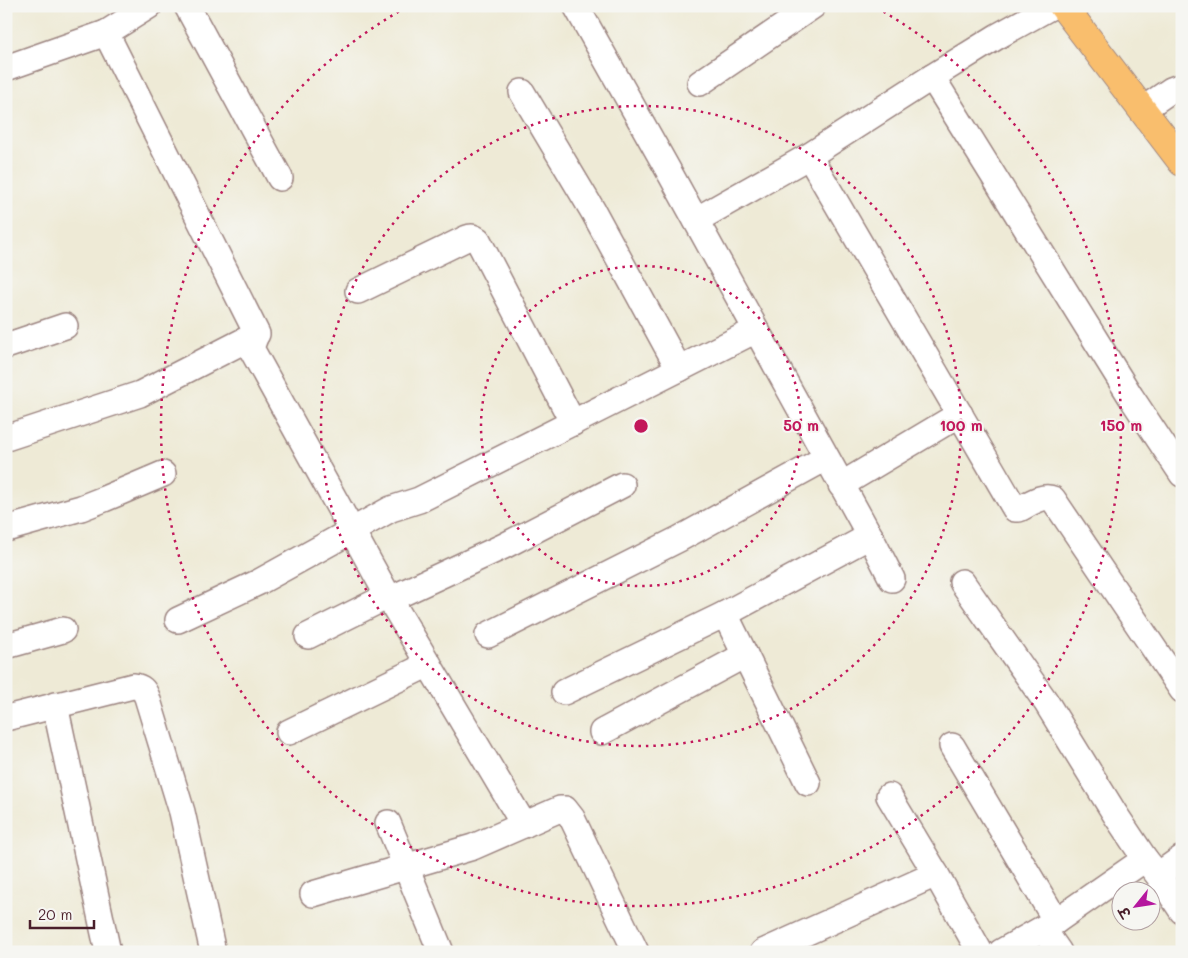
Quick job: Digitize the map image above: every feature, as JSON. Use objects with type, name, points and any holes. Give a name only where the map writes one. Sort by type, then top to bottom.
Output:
[{"type":"main road","points":[[1063,6],[1182,162]]},
{"type":"street","points":[[6,68],[106,33],[149,6]]},
{"type":"street","points":[[186,6],[280,178]]},
{"type":"street","points":[[576,6],[696,220],[892,579]]},
{"type":"street","points":[[700,83],[814,6]]},
{"type":"street","points":[[696,220],[809,156],[998,36],[1052,6]]},
{"type":"street","points":[[106,33],[257,334],[251,348],[252,350],[389,597],[524,824]]},
{"type":"street","points":[[932,77],[1131,397],[1182,474]]},
{"type":"street","points":[[1142,110],[1171,90],[1182,86]]},
{"type":"street","points":[[522,92],[593,211],[679,369]]},
{"type":"street","points":[[809,156],[1015,509],[1045,497],[1053,499],[1182,690]]},
{"type":"street","points":[[358,291],[472,236],[478,240],[573,423]]},
{"type":"street","points":[[6,346],[65,326]]},
{"type":"street","points":[[178,620],[259,582],[391,509],[419,500],[756,330]]},
{"type":"street","points":[[6,438],[140,394],[257,334]]},
{"type":"street","points":[[841,484],[960,414]]},
{"type":"street","points":[[488,636],[679,539],[826,458]]},
{"type":"street","points":[[6,529],[80,508],[163,474]]},
{"type":"street","points":[[308,636],[389,597],[504,546],[622,485]]},
{"type":"street","points":[[564,692],[725,614],[870,536]]},
{"type":"street","points":[[962,582],[1046,702],[1115,814],[1182,911]]},
{"type":"street","points":[[725,614],[808,783]]},
{"type":"street","points":[[6,646],[64,630]]},
{"type":"street","points":[[602,732],[745,655]]},
{"type":"street","points":[[290,732],[428,664]]},
{"type":"street","points":[[6,718],[133,686],[143,689],[182,812],[213,952]]},
{"type":"street","points":[[55,705],[108,952]]},
{"type":"street","points":[[952,746],[1049,925],[1059,952]]},
{"type":"street","points":[[889,796],[980,952]]},
{"type":"street","points":[[313,894],[473,846],[565,808],[569,812],[636,952]]},
{"type":"street","points":[[388,823],[441,952]]},
{"type":"street","points":[[1001,952],[1151,868],[1182,858]]},
{"type":"street","points":[[764,952],[936,874]]}]
